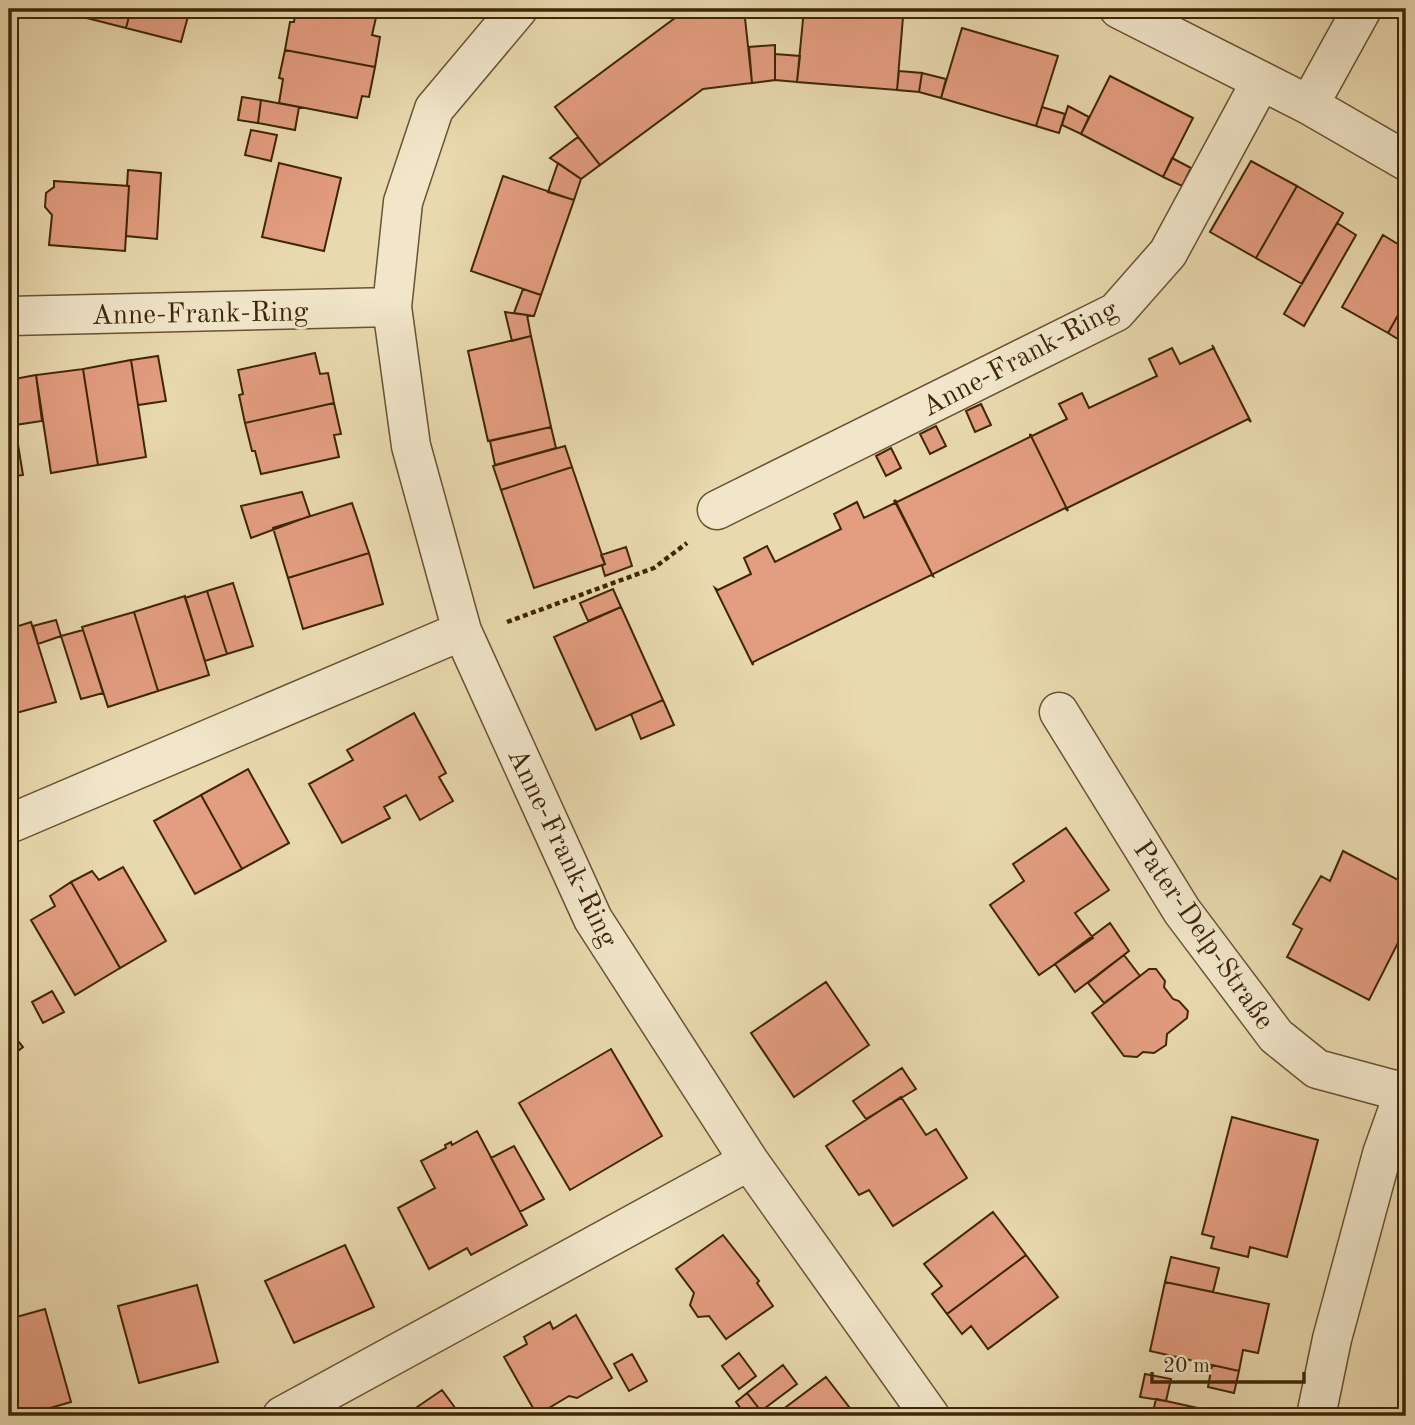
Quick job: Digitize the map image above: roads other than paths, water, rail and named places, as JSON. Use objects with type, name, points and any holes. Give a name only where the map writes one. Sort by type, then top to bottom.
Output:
[{"type":"street","name":"Anne-Frank-Ring","points":[[517,9],[434,109],[403,202],[392,307],[411,446],[462,631],[593,919],[749,1161],[930,1416]]},
{"type":"street","points":[[1119,9],[1309,105],[1406,161]]},
{"type":"street","points":[[1309,105],[1362,9]]},
{"type":"street","name":"Anne-Frank-Ring","points":[[717,510],[1116,312],[1168,253],[1261,81]]},
{"type":"street","name":"Anne-Frank-Ring","points":[[9,316],[392,307]]},
{"type":"street","points":[[9,824],[462,631]]},
{"type":"street","name":"Pater-Delp-Straße","points":[[1059,712],[1182,911],[1276,1035],[1317,1069],[1406,1090]]},
{"type":"street","points":[[1317,1416],[1335,1326],[1382,1154],[1406,1090]]},
{"type":"street","points":[[282,1416],[749,1161]]}]
